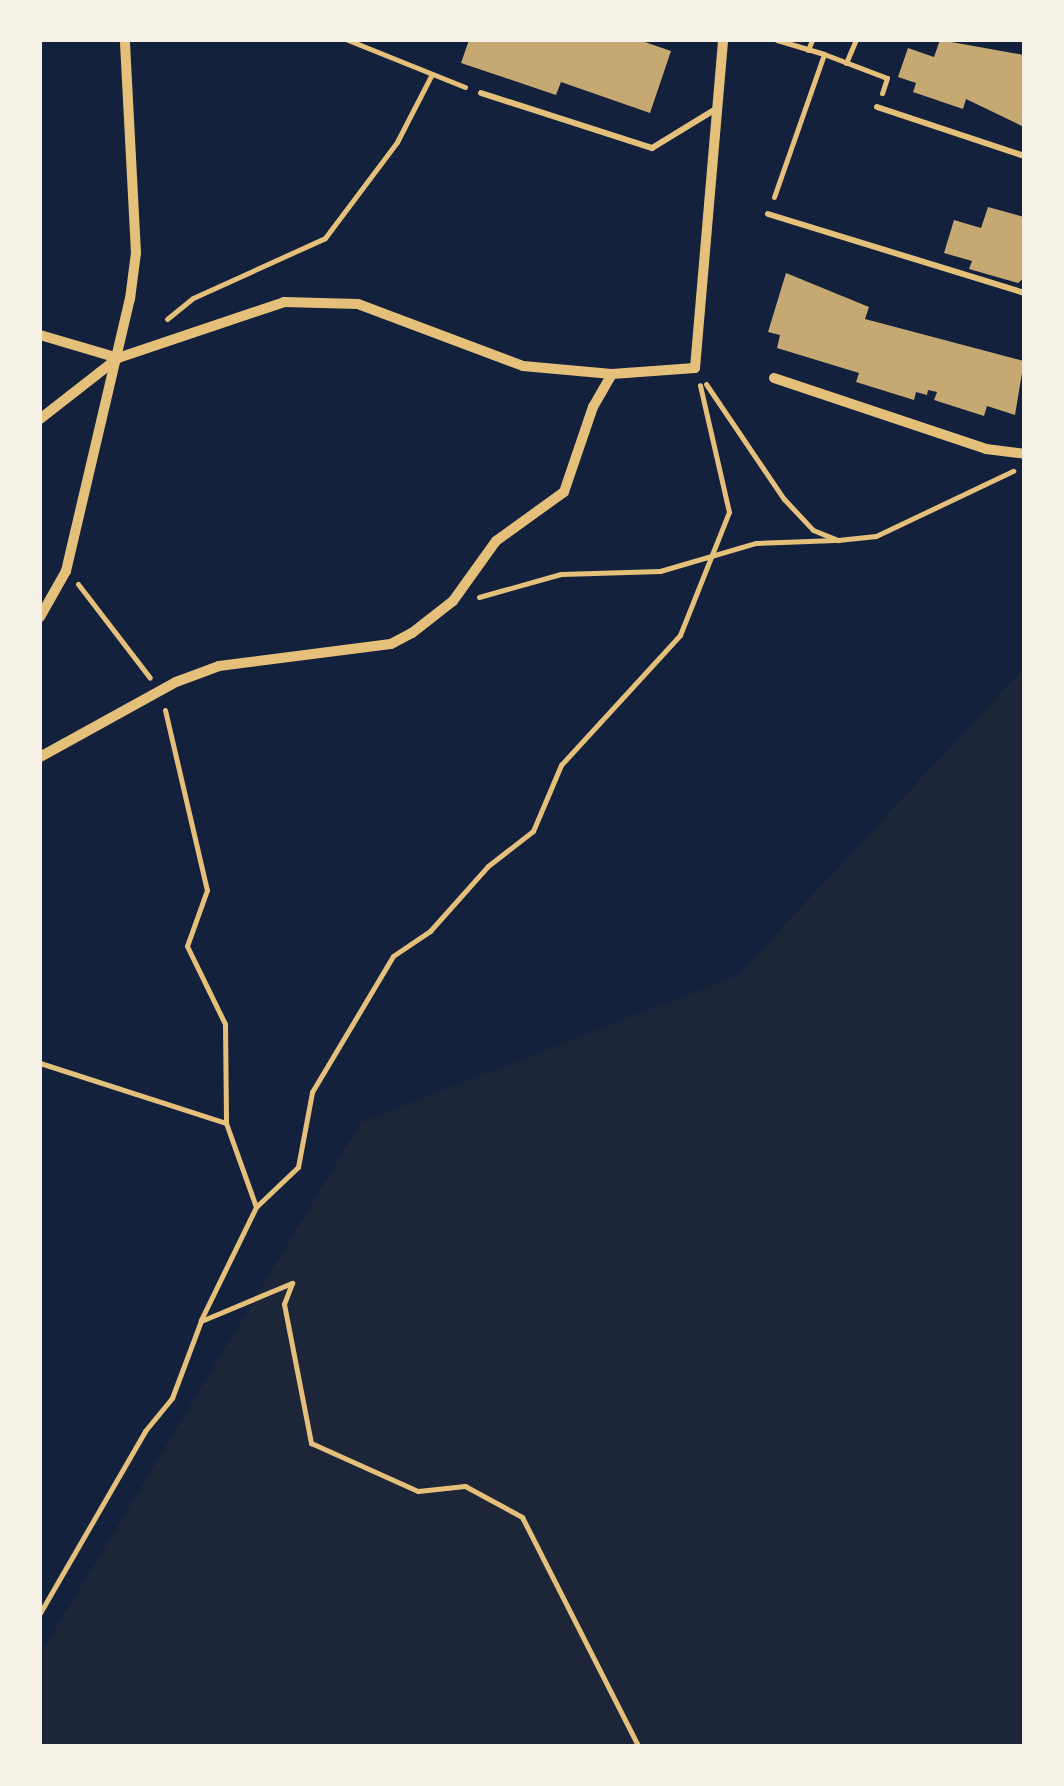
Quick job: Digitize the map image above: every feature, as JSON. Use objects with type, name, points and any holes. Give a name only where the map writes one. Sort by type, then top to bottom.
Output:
[{"type":"street","points":[[40,617],[66,570],[118,358],[136,252],[125,40]]},
{"type":"street","points":[[40,419],[118,358],[240,314],[324,300],[396,314],[523,366],[612,374],[695,368],[723,40]]},
{"type":"street","points":[[40,334],[118,358]]},
{"type":"street","points":[[40,757],[160,693],[252,657],[391,644],[453,600],[496,541],[564,492],[592,407],[612,374]]},
{"type":"street","points":[[774,378],[986,449],[1024,454]]},
{"type":"lane","points":[[481,93],[652,148],[717,108]]},
{"type":"lane","points":[[877,107],[1024,156]]},
{"type":"lane","points":[[768,214],[1024,292]]},
{"type":"path","points":[[348,40],[481,93]]},
{"type":"path","points":[[777,40],[886,78],[877,107]]},
{"type":"path","points":[[808,50],[812,40]]},
{"type":"path","points":[[846,63],[856,40]]},
{"type":"path","points":[[768,214],[824,54]]},
{"type":"path","points":[[163,322],[193,298],[325,238],[397,142],[432,74]]},
{"type":"path","points":[[695,368],[784,499],[813,530],[838,540]]},
{"type":"path","points":[[40,1613],[145,1432],[172,1398],[201,1320],[256,1207],[298,1167],[312,1092],[393,956],[430,931],[488,866],[533,832],[561,765],[680,636],[729,512],[695,368]]},
{"type":"path","points":[[453,600],[560,574],[660,571],[756,542],[876,536],[988,488],[1024,464]]},
{"type":"path","points":[[66,570],[123,636],[160,693],[207,890],[187,946],[224,1024],[226,1123],[256,1207]]},
{"type":"path","points":[[40,1062],[226,1123]]},
{"type":"path","points":[[201,1320],[292,1283],[284,1304],[311,1443],[418,1491],[465,1486],[522,1516],[638,1746]]},
{"type":"shaded area","points":[[1024,668],[1024,1746],[40,1746],[40,1655],[361,1122],[738,975]]},
{"type":"building","points":[[469,40],[639,40],[671,51],[650,113],[561,82],[556,95],[461,63]]},
{"type":"building","points":[[940,40],[1024,55],[1024,127],[966,99],[963,109],[913,92],[916,83],[898,77],[908,48],[934,57]]},
{"type":"building","points":[[988,207],[1024,217],[1024,278],[1018,283],[969,269],[972,261],[944,253],[954,220],[981,228]]},
{"type":"building","points":[[786,273],[869,307],[865,319],[1024,361],[1015,415],[987,406],[984,416],[934,400],[937,392],[928,390],[927,395],[916,392],[914,400],[856,382],[859,373],[777,348],[780,335],[768,332]]}]
